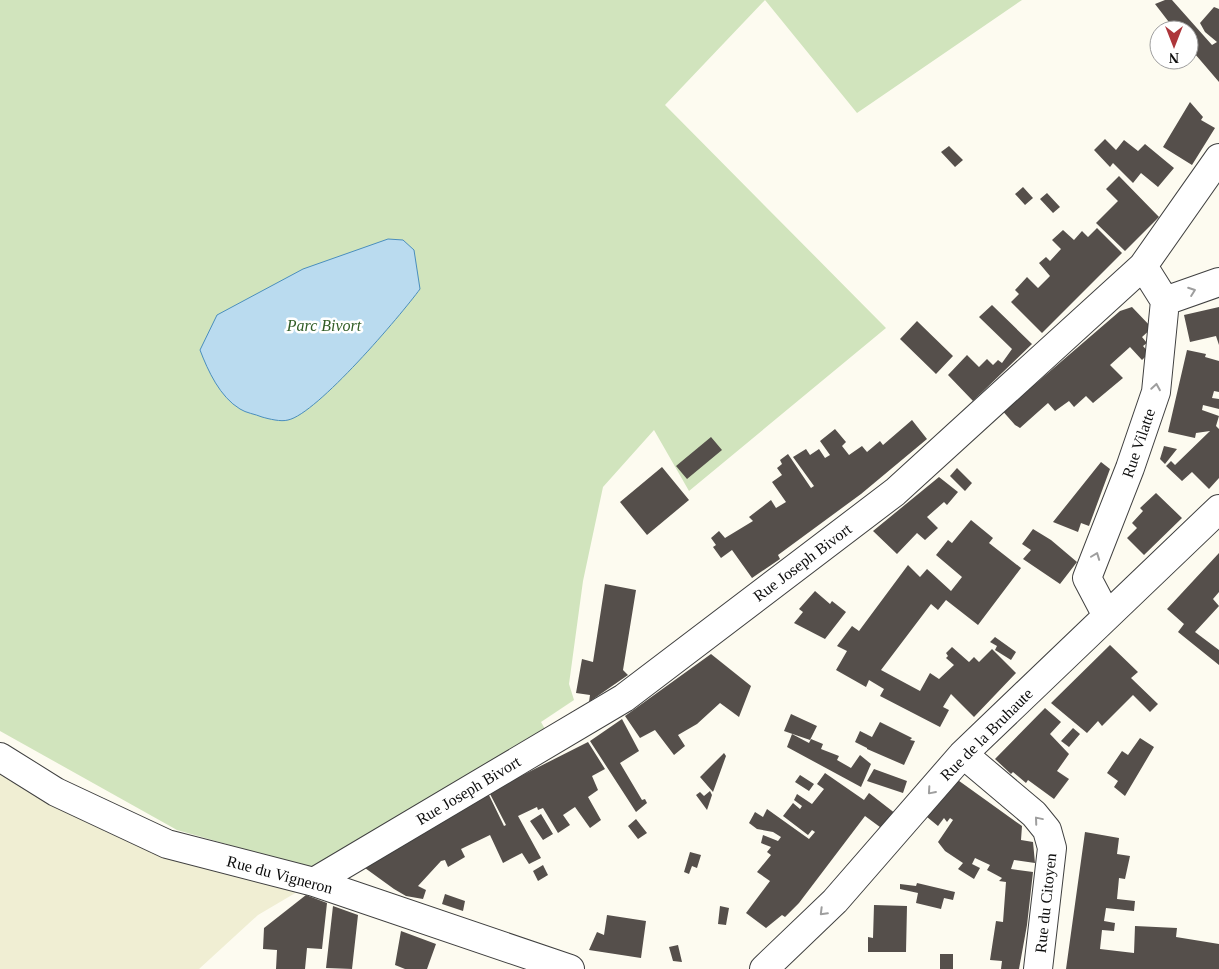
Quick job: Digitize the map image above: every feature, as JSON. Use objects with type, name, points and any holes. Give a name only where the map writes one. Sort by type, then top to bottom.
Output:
[{"type":"street","name":"Rue Joseph Bivort","points":[[314,882],[624,698],[895,492],[1143,266],[1219,158]]},
{"type":"street","points":[[1143,266],[1165,301],[1219,282]]},
{"type":"street","name":"Rue Vilatte","points":[[1107,616],[1088,578],[1130,468],[1156,392],[1165,301]]},
{"type":"street","name":"Rue de la Bruhaute","points":[[764,969],[835,901],[963,754],[1219,509]]},
{"type":"street","name":"Rue du Citoyen","points":[[963,754],[1034,814],[1047,830],[1052,848],[1038,969]]},
{"type":"street","name":"Rue du Vigneron","points":[[0,757],[56,792],[167,844],[314,882],[570,969]]},
{"type":"shaded area","points":[[0,757],[56,792],[314,882],[258,915],[199,969],[0,969]]},
{"type":"green space","name":"Parc Bivort","points":[[0,0],[765,0],[665,105],[886,328],[689,491],[654,430],[603,487],[583,581],[569,684],[574,700],[541,722],[545,729],[310,868],[177,830],[0,731]]},
{"type":"green space","points":[[765,0],[1022,0],[857,113]]},
{"type":"water","points":[[388,239],[403,240],[414,250],[420,289],[378,340],[338,383],[301,414],[285,421],[268,419],[245,412],[226,398],[211,375],[200,350],[217,315],[303,269]]},
{"type":"building","points":[[1165,0],[1172,0],[1190,20],[1167,20],[1155,4]]},
{"type":"building","points":[[1214,7],[1219,9],[1219,82],[1199,59],[1199,30],[1212,45],[1217,42],[1205,32],[1200,23]]},
{"type":"building","points":[[1190,102],[1203,117],[1201,120],[1215,128],[1192,165],[1163,147]]},
{"type":"building","points":[[1105,139],[1116,150],[1124,140],[1138,151],[1145,144],[1174,168],[1158,187],[1141,173],[1133,183],[1113,163],[1110,167],[1094,150]]},
{"type":"building","points":[[949,146],[963,160],[955,167],[941,152]]},
{"type":"building","points":[[1119,176],[1159,217],[1125,251],[1096,223],[1118,201],[1106,189]]},
{"type":"building","points":[[1023,187],[1033,198],[1025,205],[1015,194]]},
{"type":"building","points":[[1047,193],[1060,207],[1053,213],[1040,199]]},
{"type":"building","points":[[1097,228],[1122,253],[1042,333],[1011,302],[1019,294],[1015,290],[1027,277],[1038,288],[1050,276],[1039,263],[1046,257],[1050,261],[1061,249],[1052,240],[1063,230],[1074,240],[1082,231],[1088,237]]},
{"type":"building","points":[[992,305],[1032,344],[973,401],[948,375],[967,355],[979,367],[987,359],[993,365],[998,360],[1002,363],[1012,349],[979,317]]},
{"type":"building","points":[[1132,307],[1152,328],[1142,337],[1147,343],[1143,346],[1149,353],[1142,360],[1130,347],[1110,365],[1123,378],[1093,403],[1086,396],[1074,407],[1069,401],[1055,411],[1048,403],[1020,428],[1000,408],[1030,380],[1034,385],[1120,311]]},
{"type":"building","points":[[1219,307],[1219,345],[1216,336],[1190,342],[1184,315]]},
{"type":"building","points":[[917,321],[953,356],[936,374],[900,339]]},
{"type":"building","points":[[1187,350],[1206,354],[1205,357],[1219,361],[1219,392],[1214,391],[1212,398],[1219,399],[1219,409],[1203,405],[1202,410],[1219,416],[1216,426],[1219,429],[1219,478],[1209,489],[1192,472],[1182,481],[1166,466],[1171,461],[1175,465],[1210,431],[1196,433],[1195,438],[1168,432]]},
{"type":"building","points":[[912,420],[927,439],[861,494],[778,555],[780,559],[752,578],[732,550],[721,558],[713,547],[716,545],[711,538],[719,531],[725,538],[753,521],[749,517],[771,500],[776,508],[786,502],[772,482],[782,475],[777,468],[782,464],[780,460],[788,454],[811,488],[814,486],[793,457],[806,449],[810,455],[819,449],[825,458],[830,455],[820,441],[835,429],[846,442],[842,446],[849,455],[862,446],[867,452],[880,441],[883,445]]},
{"type":"building","points":[[711,437],[722,450],[687,479],[676,466]]},
{"type":"building","points":[[1164,446],[1177,449],[1165,464],[1160,459]]},
{"type":"building","points":[[1101,462],[1110,469],[1089,526],[1081,523],[1078,532],[1053,522]]},
{"type":"building","points":[[662,467],[689,500],[647,535],[620,502]]},
{"type":"building","points":[[957,468],[972,483],[965,491],[950,476]]},
{"type":"building","points":[[939,477],[958,492],[947,505],[944,502],[927,517],[938,528],[925,540],[917,533],[897,554],[873,531]]},
{"type":"building","points":[[1156,493],[1182,518],[1144,555],[1127,538],[1137,528],[1132,523],[1143,511],[1140,508]]},
{"type":"building","points":[[971,520],[993,538],[989,543],[1021,568],[978,625],[946,600],[938,610],[931,604],[881,670],[920,691],[930,673],[939,679],[954,665],[946,658],[948,656],[946,653],[952,647],[969,662],[974,657],[979,662],[992,649],[1016,673],[974,717],[951,694],[943,707],[949,710],[940,727],[880,696],[884,689],[869,680],[866,687],[836,670],[847,651],[837,646],[852,626],[859,631],[908,565],[920,577],[927,569],[951,591],[962,577],[936,555],[948,540],[952,543]]},
{"type":"building","points":[[1033,529],[1051,540],[1077,562],[1060,584],[1023,559],[1031,550],[1022,544]]},
{"type":"building","points":[[1219,553],[1219,592],[1213,599],[1219,606],[1195,632],[1219,650],[1219,665],[1178,632],[1184,624],[1167,609]]},
{"type":"building","points":[[605,584],[636,590],[623,670],[628,675],[589,702],[590,695],[576,693],[582,659],[593,662]]},
{"type":"building","points":[[815,591],[830,604],[832,601],[846,612],[825,639],[794,623],[803,612],[799,609]]},
{"type":"building","points":[[995,637],[1016,652],[1011,660],[995,650],[997,646],[990,642]]},
{"type":"building","points":[[1110,645],[1138,672],[1131,678],[1158,704],[1150,712],[1133,695],[1102,726],[1098,721],[1087,733],[1051,703]]},
{"type":"building","points":[[711,654],[751,686],[739,717],[720,703],[697,724],[678,735],[685,746],[674,755],[655,730],[640,738],[625,716]]},
{"type":"building","points":[[1045,708],[1061,722],[1050,734],[1069,754],[1057,771],[1069,779],[1054,799],[1028,780],[1026,783],[1013,772],[1011,774],[995,759]]},
{"type":"building","points":[[791,714],[817,726],[810,740],[784,731]]},
{"type":"building","points":[[622,719],[639,751],[620,763],[642,800],[645,799],[647,803],[636,812],[590,741]]},
{"type":"building","points":[[880,722],[912,738],[910,740],[915,741],[904,765],[855,742],[860,731],[872,737]]},
{"type":"building","points":[[1073,728],[1080,734],[1069,747],[1061,741]]},
{"type":"building","points":[[792,734],[809,743],[811,739],[823,744],[821,749],[839,756],[837,760],[851,768],[860,755],[871,764],[861,787],[787,747]]},
{"type":"building","points":[[1140,738],[1154,747],[1125,796],[1114,787],[1118,781],[1107,773],[1122,751],[1128,755]]},
{"type":"building","points":[[588,742],[605,769],[592,776],[598,790],[588,797],[601,820],[590,828],[575,807],[563,815],[570,825],[558,833],[543,808],[538,810],[537,807],[518,816],[541,858],[529,864],[522,853],[503,863],[490,835],[461,849],[465,857],[448,867],[445,860],[441,861],[418,886],[426,890],[423,899],[406,896],[365,868],[381,845],[488,793],[504,826],[506,825],[489,792]]},
{"type":"building","points":[[724,753],[726,756],[713,792],[700,777]]},
{"type":"building","points":[[874,769],[907,781],[903,793],[867,781]]},
{"type":"building","points":[[825,773],[864,800],[869,793],[896,814],[884,830],[865,816],[799,903],[785,917],[782,915],[766,928],[746,913],[770,881],[757,872],[771,855],[767,852],[771,847],[761,843],[763,835],[778,841],[781,837],[773,832],[757,829],[749,823],[755,812],[763,817],[767,809],[809,839],[815,832],[812,830],[808,835],[783,816],[793,803],[800,809],[802,806],[794,800],[797,794],[812,804],[824,789],[817,784]]},
{"type":"building","points":[[800,775],[814,784],[809,791],[795,782]]},
{"type":"building","points":[[955,778],[1022,826],[1021,840],[1033,842],[1035,863],[1014,860],[1011,869],[1033,872],[1027,925],[1019,969],[1001,969],[1002,961],[990,960],[996,921],[1003,922],[1006,882],[999,881],[1002,878],[987,870],[990,865],[975,858],[972,864],[980,868],[974,879],[958,869],[963,863],[945,851],[938,842],[953,820],[950,818],[947,822],[944,818],[938,826],[927,817]]},
{"type":"building","points":[[710,791],[712,795],[707,810],[696,795],[700,792],[704,796]]},
{"type":"building","points":[[541,814],[553,834],[543,840],[530,821]]},
{"type":"building","points":[[636,819],[647,833],[638,839],[628,826]]},
{"type":"building","points":[[1085,832],[1119,838],[1117,854],[1130,856],[1125,879],[1119,878],[1117,899],[1135,901],[1134,911],[1106,908],[1104,921],[1115,923],[1114,931],[1102,930],[1100,949],[1134,953],[1135,926],[1177,928],[1176,937],[1219,944],[1219,969],[1066,969]]},
{"type":"building","points":[[690,852],[701,855],[697,868],[692,866],[689,874],[684,872]]},
{"type":"building","points":[[543,865],[548,875],[538,881],[533,871]]},
{"type":"building","points":[[917,883],[955,892],[953,900],[944,898],[941,909],[916,903],[918,893],[900,889],[900,884],[916,886]]},
{"type":"building","points":[[445,894],[465,901],[463,911],[442,904]]},
{"type":"building","points":[[306,895],[327,903],[322,949],[307,948],[305,969],[276,969],[277,950],[263,949],[264,928]]},
{"type":"building","points":[[874,905],[907,906],[906,952],[868,952],[868,937],[873,938]]},
{"type":"building","points":[[333,906],[358,915],[352,969],[326,968]]},
{"type":"building","points":[[720,906],[729,908],[726,925],[718,924]]},
{"type":"building","points":[[607,915],[646,921],[641,958],[589,950],[597,932],[604,935]]},
{"type":"building","points":[[401,931],[436,944],[427,969],[405,969],[395,965]]},
{"type":"building","points":[[678,945],[682,962],[673,961],[669,947]]},
{"type":"building","points":[[940,954],[953,954],[953,969],[940,969]]}]
